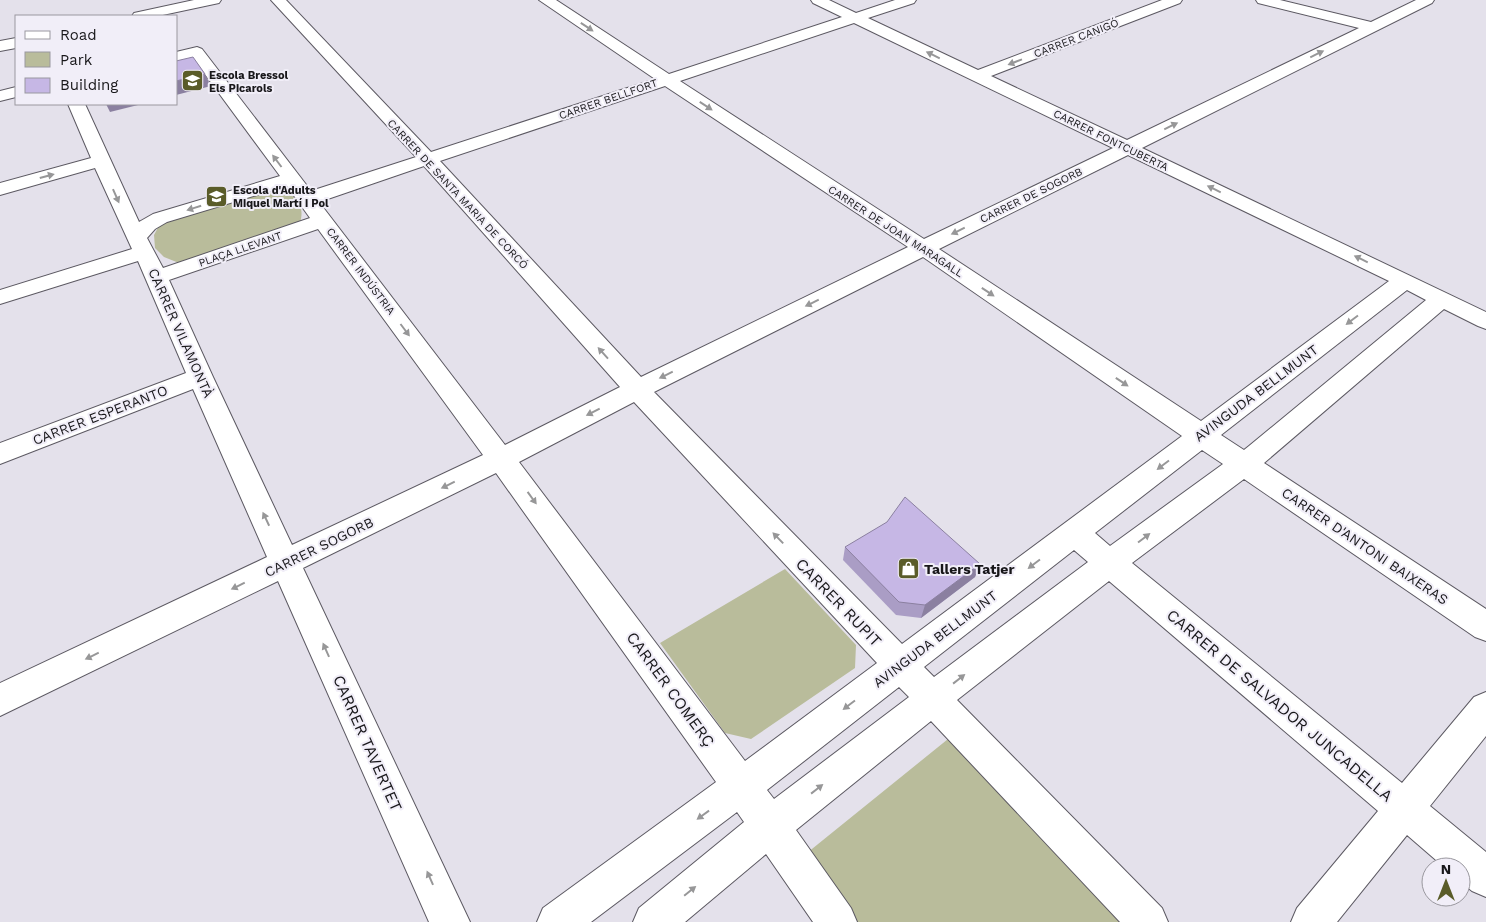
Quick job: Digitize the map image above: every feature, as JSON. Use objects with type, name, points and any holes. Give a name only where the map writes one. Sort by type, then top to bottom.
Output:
[{"type":"street","points":[[144,15],[214,0]]},
{"type":"street","name":"CARRER DE SANTA MARIA DE CORCÓ","points":[[278,0],[429,160],[636,390]]},
{"type":"street","name":"CARRER DE JOAN MARAGALL","points":[[546,0],[923,248],[1243,464]]},
{"type":"street","name":"CARRER FONTCUBERTA","points":[[818,0],[1486,321]]},
{"type":"street","name":"CARRER BELLFORT","points":[[307,199],[908,0]]},
{"type":"street","name":"CARRER CANIGÓ","points":[[978,76],[1175,0]]},
{"type":"street","points":[[1263,0],[1373,27]]},
{"type":"street","name":"CARRER DE SOGORB","points":[[636,390],[1427,0]]},
{"type":"street","points":[[0,46],[15,43]]},
{"type":"street","name":"CARRER INDÚSTRIA","points":[[178,57],[197,52],[322,221],[503,458]]},
{"type":"street","points":[[0,96],[15,92]]},
{"type":"street","name":"CARRER VILAMONTÀ","points":[[76,105],[128,221],[158,277],[200,377],[287,563]]},
{"type":"street","points":[[0,189],[100,161]]},
{"type":"street","points":[[0,297],[140,244],[148,225],[160,218],[291,179]]},
{"type":"street","name":"PLAÇA LLEVANT","points":[[158,277],[322,221]]},
{"type":"street","name":"AVINGUDA BELLMUNT","points":[[557,922],[742,786],[1404,280]]},
{"type":"street","points":[[652,922],[770,826],[933,699],[1243,464],[1441,298]]},
{"type":"street","name":"CARRER ESPERANTO","points":[[0,454],[200,377]]},
{"type":"street","name":"CARRER SOGORB","points":[[0,700],[503,458],[636,390]]},
{"type":"street","name":"CARRER RUPIT","points":[[636,390],[1148,922]]},
{"type":"street","name":"CARRER COMERÇ","points":[[503,458],[742,786],[837,922]]},
{"type":"street","name":"CARRER D'ANTONI BAIXERAS","points":[[1243,464],[1486,627]]},
{"type":"street","name":"CARRER DE SALVADOR JUNCADELLA","points":[[1074,533],[1486,877]]},
{"type":"street","name":"CARRER TAVERTET","points":[[287,563],[450,922]]},
{"type":"street","points":[[1311,922],[1486,709]]},
{"type":"green space","points":[[273,187],[292,196],[300,204],[300,224],[179,263],[164,257],[155,248],[154,235],[161,222]]},
{"type":"green space","points":[[785,569],[856,645],[855,668],[751,739],[725,733],[660,643]]},
{"type":"green space","points":[[953,735],[1129,922],[852,922],[802,857]]},
{"type":"building","points":[[193,57],[205,74],[178,81],[178,61]]},
{"type":"building","name":"Tallers Tatjer","points":[[905,497],[980,564],[925,605],[899,602],[845,547],[887,522]]},
{"type":"place","name":"Escola Bressol Els Picarols","points":[[193,81]]},
{"type":"place","name":"Escola d'Adults Miquel Martí i Pol","points":[[217,196]]},
{"type":"place","name":"Tallers Tatjer","points":[[908,569]]}]
